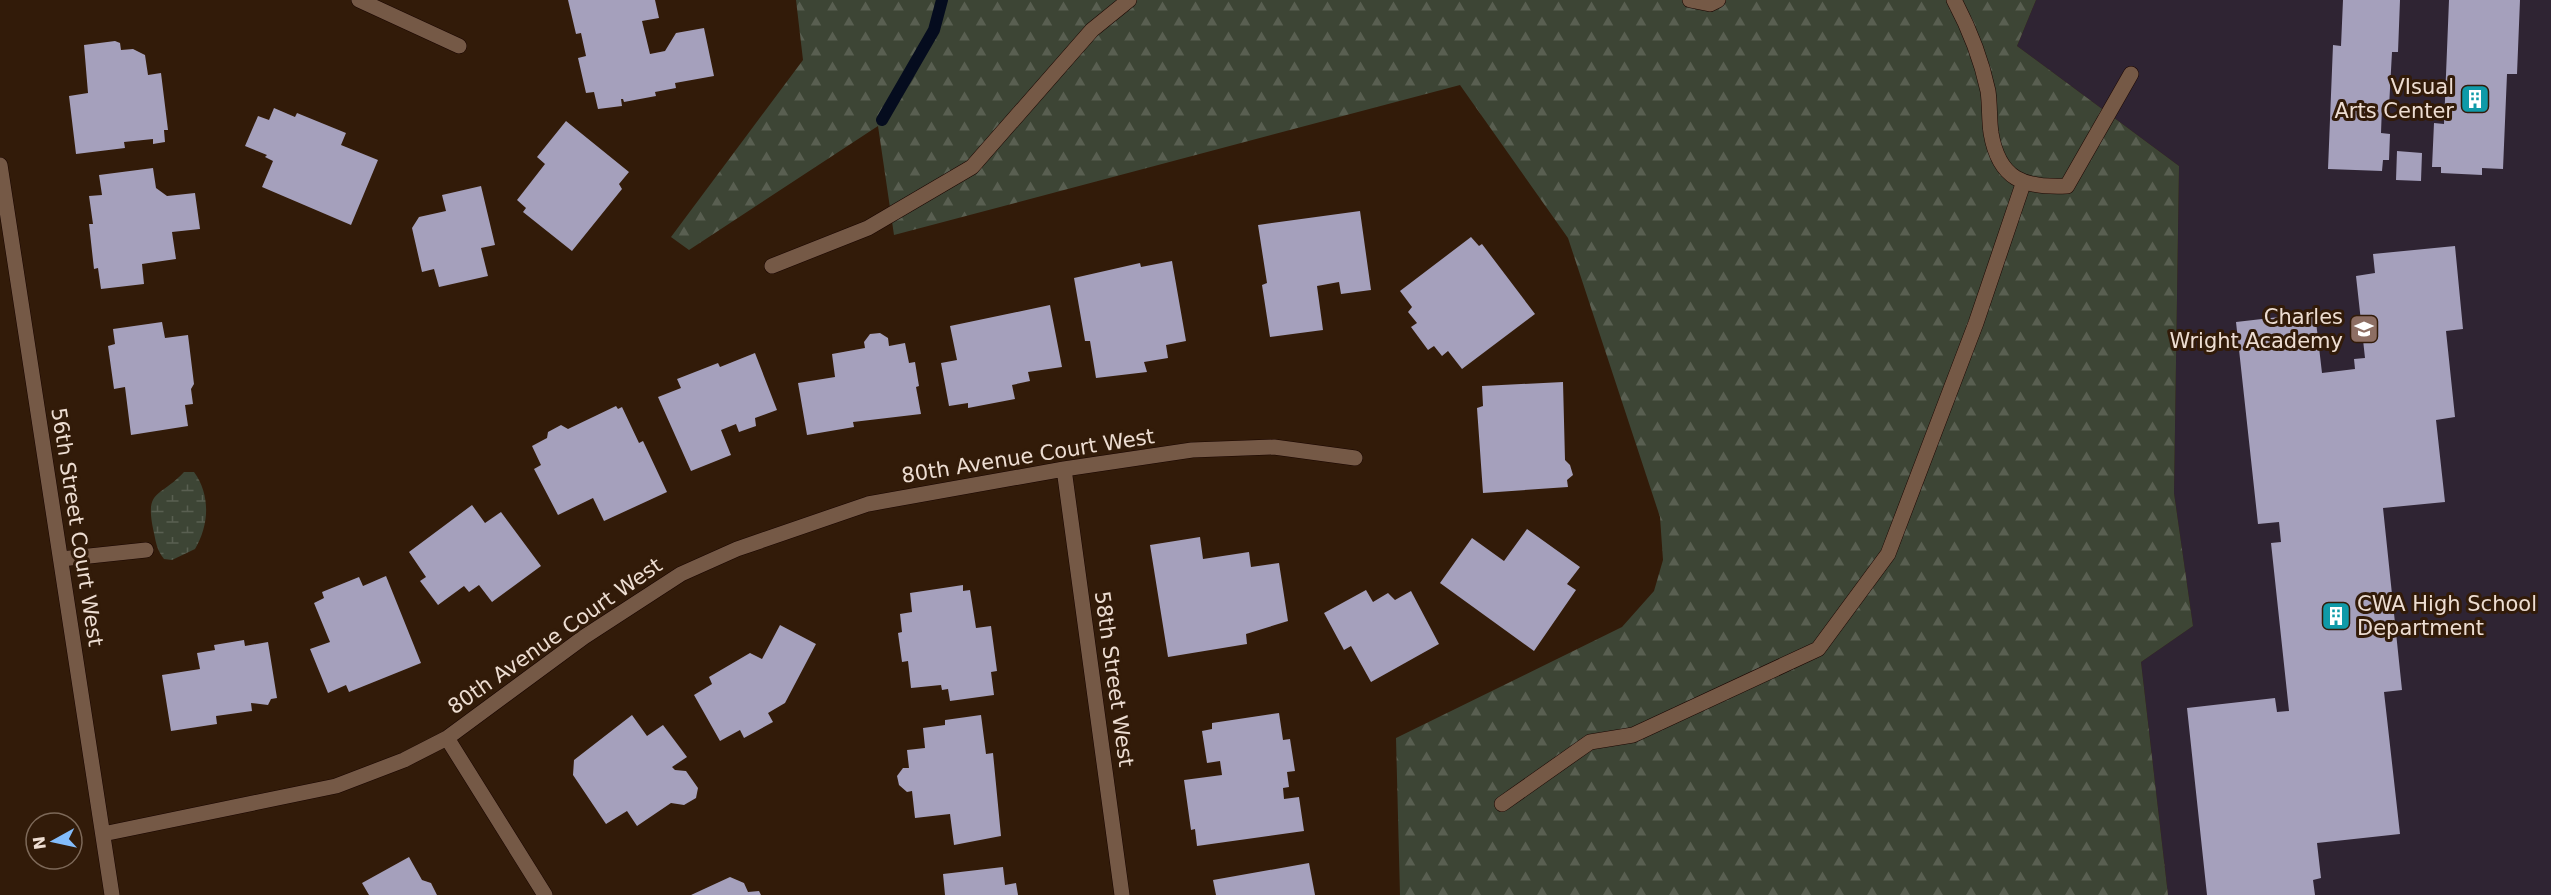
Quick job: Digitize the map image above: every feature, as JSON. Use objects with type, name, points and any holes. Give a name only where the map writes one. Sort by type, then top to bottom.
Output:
[{"type":"street","points":[[359,0],[459,46]]},
{"type":"street","points":[[772,266],[868,228],[972,167],[1092,30],[1130,0]]},
{"type":"street","points":[[1690,0],[1710,4],[1718,0]]},
{"type":"street","points":[[1954,0],[1975,40],[1988,93],[1991,134],[2001,165],[2023,184],[2067,186],[2131,74]]},
{"type":"street","name":"56th Street Court West","points":[[0,165],[112,895]]},
{"type":"street","points":[[1502,804],[1590,742],[1633,735],[1818,649],[1888,554],[1976,323],[2023,184]]},
{"type":"street","name":"80th Avenue Court West","points":[[103,834],[336,786],[404,760],[447,738],[584,637],[681,574],[737,549],[868,504],[1064,469],[1233,447],[1274,447],[1355,458]]},
{"type":"street","name":"58th Street West","points":[[1064,469],[1122,895]]},
{"type":"street","points":[[61,559],[146,550]]},
{"type":"street","points":[[447,738],[544,895]]},
{"type":"shaded area","name":"Charles Wright Academy","points":[[2036,0],[2551,0],[2551,895],[2168,895],[2141,662],[2193,626],[2174,493],[2179,166],[2017,46]]},
{"type":"green space","points":[[796,0],[2036,0],[2017,46],[2179,166],[2174,493],[2193,626],[2141,662],[2168,895],[1400,895],[1396,738],[1622,627],[1654,591],[1663,560],[1660,517],[1568,238],[1460,85],[894,235],[878,126],[689,250],[671,237],[803,60]]},
{"type":"green space","points":[[184,472],[194,472],[203,490],[206,511],[203,530],[195,549],[172,560],[164,559],[158,549],[151,519],[151,508],[156,496]]},
{"type":"building","points":[[568,0],[655,0],[659,18],[642,21],[650,54],[665,51],[676,33],[704,28],[714,76],[675,83],[676,88],[655,92],[656,96],[624,102],[621,99],[622,106],[598,109],[594,92],[586,93],[578,58],[586,56],[581,33],[576,34]]},
{"type":"building","name":"VIsual Arts Center","points":[[2343,0],[2400,0],[2398,52],[2392,52],[2389,107],[2382,106],[2381,133],[2390,134],[2389,160],[2383,160],[2382,171],[2328,169],[2333,45],[2341,46]]},
{"type":"building","name":"VIsual Arts Center","points":[[2449,0],[2520,0],[2517,74],[2507,74],[2503,169],[2482,168],[2482,175],[2441,173],[2441,167],[2432,167],[2434,123],[2444,124]]},
{"type":"building","points":[[115,41],[120,43],[121,50],[133,49],[145,55],[148,75],[161,73],[168,130],[164,130],[165,142],[153,144],[153,139],[124,142],[125,148],[76,154],[69,96],[88,93],[84,45]]},
{"type":"building","points":[[274,108],[295,117],[297,113],[346,133],[341,145],[378,160],[351,225],[262,187],[273,161],[265,157],[267,155],[245,146],[258,116],[269,120]]},
{"type":"building","points":[[566,121],[629,172],[619,184],[622,189],[572,251],[523,212],[526,208],[517,200],[545,164],[537,157]]},
{"type":"building","points":[[2397,151],[2422,153],[2421,181],[2396,180]]},
{"type":"building","points":[[153,168],[156,188],[167,196],[195,193],[200,229],[172,232],[176,259],[142,264],[144,284],[101,289],[98,268],[94,269],[89,224],[93,224],[89,196],[102,195],[99,175]]},
{"type":"building","points":[[481,186],[495,245],[481,248],[488,276],[439,287],[434,269],[422,272],[412,228],[419,217],[446,211],[442,195]]},
{"type":"building","points":[[1360,211],[1371,290],[1341,294],[1339,282],[1317,286],[1323,330],[1270,337],[1262,285],[1267,283],[1258,225]]},
{"type":"building","points":[[1471,237],[1479,246],[1482,244],[1535,314],[1462,369],[1448,351],[1442,356],[1434,346],[1428,350],[1411,327],[1417,323],[1408,312],[1412,307],[1400,291]]},
{"type":"building","name":"CWA High School Department","points":[[2455,246],[2463,329],[2446,331],[2455,417],[2436,420],[2445,502],[2383,508],[2402,690],[2384,692],[2400,834],[2317,843],[2321,878],[2313,880],[2315,895],[2207,895],[2187,708],[2275,698],[2277,712],[2289,711],[2271,543],[2281,542],[2279,522],[2258,524],[2236,322],[2315,313],[2322,373],[2355,369],[2354,359],[2365,358],[2356,276],[2375,273],[2373,254]]},
{"type":"building","points":[[1172,261],[1186,341],[1166,345],[1168,358],[1144,362],[1147,372],[1096,378],[1090,341],[1085,341],[1074,278],[1140,263],[1141,267]]},
{"type":"building","points":[[1050,305],[1062,367],[1028,372],[1030,381],[1012,385],[1015,399],[968,408],[968,403],[949,406],[941,363],[957,360],[950,326]]},
{"type":"building","points":[[162,322],[165,338],[188,335],[194,384],[191,389],[193,404],[185,405],[188,426],[131,435],[125,387],[114,389],[108,346],[115,344],[113,329]]},
{"type":"building","points":[[880,333],[888,338],[889,346],[905,343],[909,363],[915,362],[919,386],[916,387],[921,414],[853,422],[854,427],[807,435],[798,383],[835,377],[832,354],[865,348],[864,342],[870,334]]},
{"type":"building","points":[[755,353],[777,410],[755,418],[756,426],[739,432],[736,424],[721,430],[731,455],[691,471],[658,397],[681,388],[677,379],[718,363],[720,367]]},
{"type":"building","points":[[1563,382],[1565,460],[1570,465],[1573,475],[1567,480],[1568,487],[1483,493],[1477,408],[1483,406],[1482,386]]},
{"type":"building","points":[[616,406],[618,409],[622,407],[639,443],[643,441],[667,492],[604,521],[593,498],[558,515],[534,469],[541,465],[532,446],[547,438],[548,432],[561,425],[568,429]]},
{"type":"building","points":[[472,505],[485,523],[501,512],[541,566],[492,602],[479,585],[469,592],[464,586],[438,605],[420,581],[426,577],[409,552]]},
{"type":"building","points":[[1527,529],[1580,567],[1567,584],[1576,590],[1534,651],[1440,583],[1472,538],[1504,561]]},
{"type":"building","points":[[1200,537],[1203,559],[1249,552],[1251,567],[1279,563],[1288,621],[1246,634],[1247,644],[1168,657],[1150,545]]},
{"type":"building","points":[[386,576],[421,663],[349,692],[346,685],[328,693],[310,649],[330,642],[314,603],[324,598],[322,592],[359,577],[363,586]]},
{"type":"building","points":[[963,585],[963,591],[970,590],[976,628],[991,626],[997,671],[991,672],[994,695],[950,701],[948,689],[942,690],[941,685],[911,688],[908,661],[902,662],[898,633],[902,632],[900,614],[912,612],[910,593]]},
{"type":"building","points":[[1366,590],[1373,602],[1388,593],[1395,600],[1411,591],[1439,644],[1371,682],[1351,646],[1344,650],[1324,613]]},
{"type":"building","points":[[780,625],[816,644],[785,703],[768,713],[773,722],[744,738],[740,730],[720,741],[694,695],[712,684],[709,677],[750,653],[762,659]]},
{"type":"building","points":[[244,640],[245,646],[268,642],[277,698],[271,699],[268,705],[251,703],[252,711],[216,716],[217,724],[171,731],[162,675],[200,669],[197,653],[215,650],[214,645]]},
{"type":"building","points":[[1279,713],[1283,740],[1290,739],[1295,771],[1287,772],[1289,787],[1283,788],[1284,799],[1299,797],[1304,831],[1197,846],[1195,829],[1191,830],[1184,780],[1222,775],[1220,761],[1207,763],[1202,731],[1212,729],[1212,723]]},
{"type":"building","points":[[632,715],[647,736],[663,725],[687,757],[672,767],[675,770],[686,771],[698,788],[696,798],[684,805],[671,803],[637,826],[627,811],[606,824],[573,775],[574,760]]},
{"type":"building","points":[[981,715],[986,754],[993,753],[1001,836],[954,845],[950,814],[915,818],[912,791],[907,792],[899,785],[897,776],[903,768],[909,768],[907,750],[925,748],[923,728],[945,725],[945,720]]},
{"type":"building","points":[[409,857],[422,880],[431,883],[437,895],[369,895],[362,883]]},
{"type":"building","points":[[1309,863],[1315,895],[1216,895],[1213,880]]},
{"type":"building","points":[[1003,867],[1005,885],[1016,883],[1018,895],[945,895],[943,874]]},
{"type":"building","points":[[730,877],[744,883],[748,892],[759,891],[761,895],[691,895]]},
{"type":"waterway","points":[[882,120],[934,30],[942,0]]},
{"type":"place","name":"VIsual Arts Center","points":[[2475,99]]},
{"type":"place","name":"Charles Wright Academy","points":[[2364,329]]},
{"type":"place","name":"CWA High School Department","points":[[2336,616]]}]
